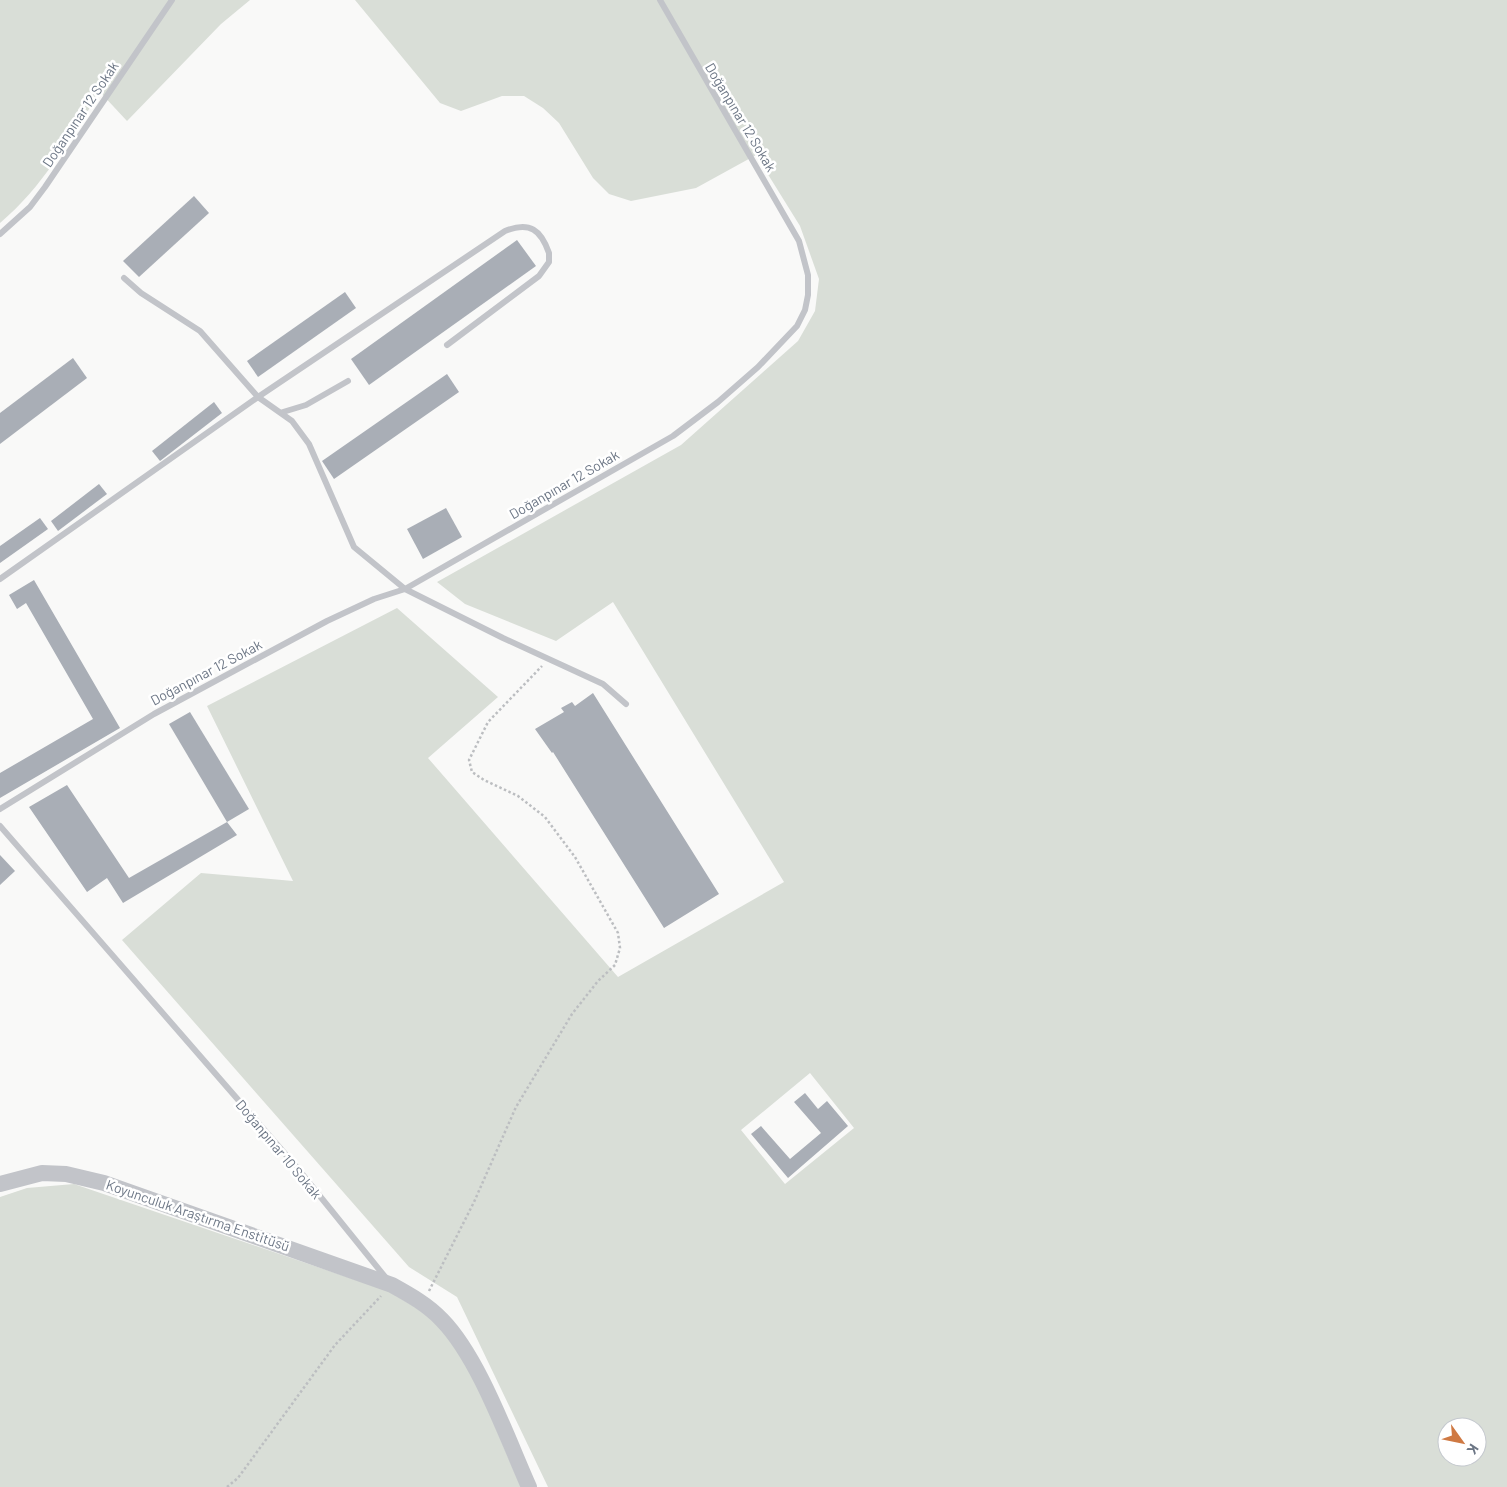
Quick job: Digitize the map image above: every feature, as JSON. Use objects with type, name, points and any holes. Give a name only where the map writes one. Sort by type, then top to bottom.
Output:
[{"type":"street","name":"Koyunculuk Araştırma Enstitüsü","points":[[0,1184],[42,1173],[66,1174],[104,1182],[392,1285]]},
{"type":"street","name":"Doğanpınar 10 Sokak","points":[[392,1285],[423,1303],[443,1320],[465,1352],[486,1390],[529,1487]]},
{"type":"lane","name":"Doğanpınar 12 Sokak","points":[[0,234],[30,207],[45,187],[172,0]]},
{"type":"lane","name":"Doğanpınar 12 Sokak","points":[[0,809],[154,714],[327,621],[374,599],[405,589],[673,436],[718,402],[798,326],[805,310],[808,295],[808,275],[799,241],[660,0]]},
{"type":"lane","points":[[0,579],[258,397],[505,231],[518,226],[532,228],[540,233],[550,253],[545,269],[540,276],[447,345]]},
{"type":"lane","points":[[124,278],[148,298],[200,331],[258,397],[283,412],[292,421],[309,444],[354,547],[405,589],[549,660],[603,684],[626,704]]},
{"type":"lane","points":[[283,412],[306,404],[348,381]]},
{"type":"lane","name":"Doğanpınar 10 Sokak","points":[[0,826],[294,1164],[392,1285]]},
{"type":"path","points":[[423,1303],[474,1202],[516,1107],[572,1014],[598,981],[615,965],[620,948],[618,933],[575,857],[545,817],[518,796],[484,780],[472,772],[469,760],[488,722],[549,660]]},
{"type":"path","points":[[227,1487],[238,1478],[335,1345],[392,1285]]},
{"type":"shaded area","points":[[0,0],[250,0],[221,24],[127,121],[100,92],[42,178],[0,223]]},
{"type":"shaded area","points":[[355,0],[1507,0],[1507,1487],[548,1487],[457,1297],[409,1267],[122,940],[201,873],[293,881],[207,706],[397,608],[498,697],[428,758],[618,977],[784,882],[613,602],[556,641],[465,604],[437,582],[681,445],[798,341],[815,311],[819,279],[800,226],[756,155],[696,188],[631,201],[609,194],[593,178],[559,123],[543,108],[524,96],[502,96],[461,111],[440,103]],"holes":[[[810,1073],[854,1128],[785,1184],[741,1130]]]},
{"type":"shaded area","points":[[74,1184],[388,1291],[419,1310],[436,1324],[461,1357],[484,1401],[521,1487],[0,1487],[0,1197],[27,1188]]},
{"type":"building","points":[[194,196],[209,213],[139,277],[123,261]]},
{"type":"building","points":[[517,240],[536,266],[369,385],[351,359]]},
{"type":"building","points":[[345,292],[356,308],[258,377],[247,361]]},
{"type":"building","points":[[73,358],[87,378],[0,444],[0,413]]},
{"type":"building","points":[[447,374],[459,392],[334,479],[322,461]]},
{"type":"building","points":[[214,402],[222,413],[160,461],[152,451]]},
{"type":"building","points":[[99,484],[107,494],[58,531],[51,521]]},
{"type":"building","points":[[446,508],[462,537],[423,559],[407,529]]},
{"type":"building","points":[[40,518],[48,529],[0,563],[0,546]]},
{"type":"building","points":[[34,580],[120,728],[0,798],[0,773],[93,719],[26,603],[17,609],[9,595]]},
{"type":"building","points":[[593,693],[719,894],[664,928],[553,752],[535,729],[564,712],[561,708],[572,702],[575,706]]},
{"type":"building","points":[[190,712],[249,809],[227,822],[169,724]]},
{"type":"building","points":[[67,785],[129,878],[227,822],[237,835],[123,903],[107,878],[87,892],[29,807]]},
{"type":"building","points":[[0,855],[15,871],[0,885]]},
{"type":"building","points":[[805,1093],[818,1109],[827,1101],[848,1126],[788,1178],[751,1134],[761,1126],[790,1159],[821,1133],[794,1102]]}]
